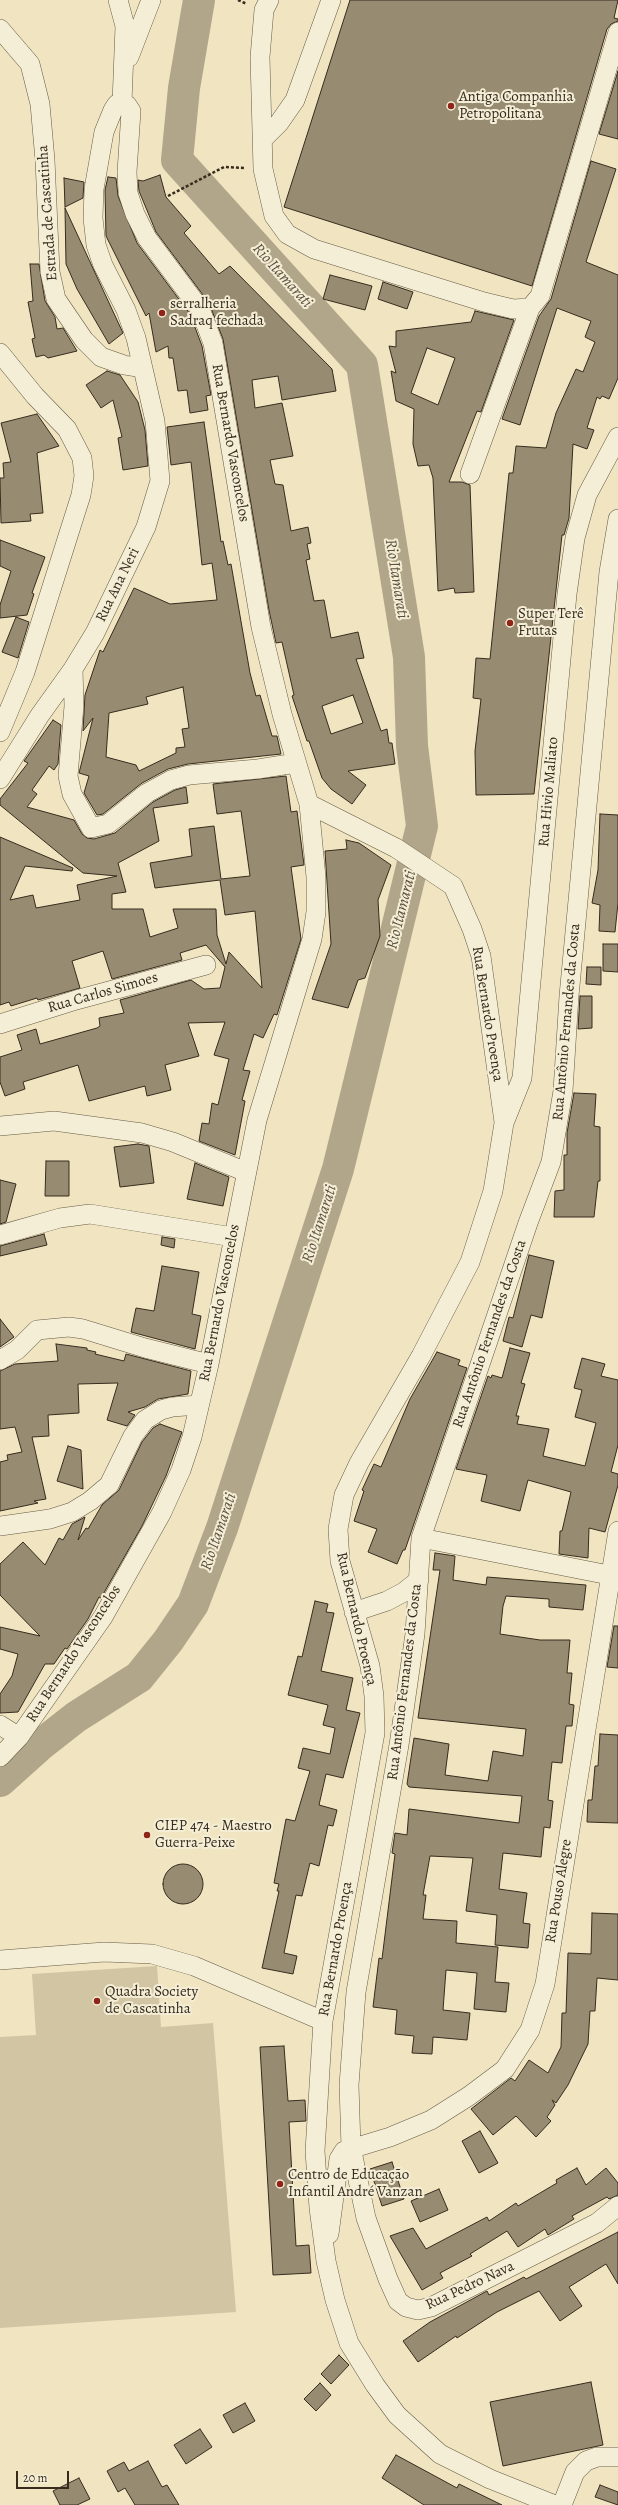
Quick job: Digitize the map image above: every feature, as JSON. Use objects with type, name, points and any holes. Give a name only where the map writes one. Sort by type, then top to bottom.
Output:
[{"type":"street","points":[[118,0],[125,26],[122,104],[117,104],[113,110],[104,132],[94,190],[93,218],[96,245],[100,258],[109,282],[120,298],[132,323],[142,368]]},
{"type":"street","points":[[124,69],[152,0]]},
{"type":"street","points":[[269,0],[264,10],[260,57],[262,140],[268,195],[274,216],[287,234],[314,249],[484,302],[513,309],[530,308]]},
{"type":"street","points":[[262,140],[279,123],[295,100],[331,0]]},
{"type":"street","name":"Estrada de Cascatinha","points":[[0,28],[30,64],[40,104],[45,160],[50,272],[56,299],[84,340],[101,357],[124,365],[142,368]]},
{"type":"street","points":[[470,474],[530,308],[540,296],[553,257],[618,32]]},
{"type":"street","name":"Rua Bernardo Vasconcelos","points":[[0,1757],[19,1737],[102,1617],[162,1512],[181,1470],[209,1364],[246,1172],[270,1073],[312,939],[316,912],[316,877],[309,804],[282,714],[261,626],[213,343],[200,309],[148,238],[135,214],[128,193],[127,172],[131,111],[127,105],[122,104]]},
{"type":"street","points":[[0,353],[35,396],[67,429],[82,458],[84,476],[81,495],[25,672],[0,732]]},
{"type":"street","name":"Rua Ana Neri","points":[[0,779],[40,715],[73,669],[95,633],[136,551],[156,499],[160,481],[160,459],[155,421],[142,368]]},
{"type":"street","name":"Rua Hivio Maliato","points":[[500,1152],[504,1123],[522,1078],[566,602],[575,538],[587,495],[618,437]]},
{"type":"street","name":"Rua Antônio Fernandes da Costa","points":[[345,2153],[348,2085],[356,1992],[400,1745],[415,1634],[421,1538],[528,1223],[551,1162],[563,1091],[570,989],[609,572],[618,519]]},
{"type":"street","points":[[73,669],[72,734],[68,776],[72,794],[91,828],[108,824],[148,793],[171,780],[189,775],[258,769],[296,763]]},
{"type":"street","name":"Rua Bernardo Proença","points":[[309,804],[396,848],[453,886],[472,929],[481,956],[504,1123]]},
{"type":"street","name":"Rua Carlos Simoes","points":[[0,1024],[69,1002],[206,965]]},
{"type":"street","points":[[0,1126],[54,1121],[142,1133],[173,1142],[246,1172]]},
{"type":"street","name":"Rua Bernardo Proença","points":[[500,1152],[488,1210],[470,1262],[421,1356],[358,1463],[344,1495],[338,1529],[340,1562],[370,1666],[374,1696],[375,1733],[323,2021],[315,2151],[319,2208],[326,2261],[335,2300],[349,2343],[397,2415],[440,2454],[490,2479],[555,2505]]},
{"type":"street","points":[[0,1235],[60,1218],[90,1214],[233,1237]]},
{"type":"street","points":[[0,1360],[17,1350],[37,1330],[70,1327],[83,1329],[145,1348],[209,1364]]},
{"type":"street","points":[[0,1526],[50,1519],[72,1512],[90,1501],[109,1485],[133,1436],[144,1420],[166,1408],[199,1405]]},
{"type":"street","name":"Rua Pouso Alegre","points":[[345,2153],[431,2120],[469,2096],[505,2069],[530,2030],[545,1984],[609,1575],[618,1531]]},
{"type":"street","points":[[421,1538],[609,1575]]},
{"type":"street","points":[[354,1612],[387,1601],[404,1592],[419,1580]]},
{"type":"street","points":[[0,1725],[19,1737]]},
{"type":"street","points":[[0,1960],[104,1952],[152,1954],[194,1966],[323,2021]]},
{"type":"street","name":"Rua Bernardo Proença","points":[[326,2261],[345,2153]]},
{"type":"street","name":"Rua Pedro Nava","points":[[345,2153],[366,2218],[388,2279],[398,2301],[406,2307],[418,2310],[431,2307],[544,2251],[597,2223],[618,2206]]},
{"type":"street","points":[[562,2505],[575,2472],[586,2461],[597,2456],[618,2457]]},
{"type":"path","points":[[168,196],[224,167]]},
{"type":"shaded area","points":[[157,1966],[161,2027],[213,2023],[236,2312],[0,2328],[0,2037],[36,2035],[32,1974]]},
{"type":"building","name":"Antiga Companhia Petropolitana","points":[[350,0],[618,0],[614,18],[618,19],[618,21],[611,24],[607,29],[532,286],[284,207]]},
{"type":"building","points":[[618,71],[618,139],[599,134]]},
{"type":"building","name":"Super Terê Frutas","points":[[591,161],[616,169],[586,262],[618,275],[618,378],[609,399],[602,396],[600,399],[597,397],[587,428],[594,430],[587,449],[573,444],[569,518],[564,535],[562,535],[534,794],[476,795],[475,751],[481,699],[473,698],[476,658],[490,659],[509,473],[513,473],[516,446],[546,448],[556,413],[576,369],[583,372],[595,342],[585,337],[591,321],[557,308],[520,425],[502,419],[539,316],[551,299]]},
{"type":"building","points":[[160,175],[166,197],[191,226],[184,233],[219,274],[230,266],[332,369],[336,391],[282,400],[278,376],[252,380],[255,408],[282,403],[293,456],[270,460],[275,484],[283,485],[291,531],[308,527],[311,543],[307,544],[310,559],[306,560],[314,601],[324,600],[331,638],[358,632],[364,658],[356,659],[381,731],[387,729],[389,743],[392,743],[395,764],[348,771],[366,785],[352,804],[331,789],[322,778],[309,741],[307,741],[292,696],[294,695],[282,642],[276,643],[269,610],[223,339],[209,303],[156,232],[139,191],[138,180],[143,181]],"holes":[[[353,695],[363,723],[331,734],[322,706]]]},
{"type":"building","points":[[108,177],[116,178],[118,196],[137,243],[190,314],[202,346],[211,395],[206,396],[208,410],[190,413],[187,390],[178,391],[173,358],[169,358],[168,346],[156,352],[149,313],[146,316],[106,236],[105,190]]},
{"type":"building","points":[[64,178],[84,182],[83,198],[65,207]]},
{"type":"building","points":[[65,208],[123,333],[109,344],[77,289],[66,264]]},
{"type":"building","points":[[30,264],[39,264],[45,301],[55,317],[57,329],[63,328],[77,351],[48,358],[44,355],[36,357],[32,339],[35,338],[28,302],[33,301]]},
{"type":"building","points":[[330,275],[372,286],[365,310],[323,299]]},
{"type":"building","points":[[383,282],[413,292],[407,309],[378,299]]},
{"type":"building","points":[[475,311],[514,320],[481,412],[477,411],[449,482],[462,482],[470,485],[474,592],[455,593],[454,588],[438,591],[433,478],[429,465],[418,466],[413,444],[414,409],[396,401],[391,371],[396,373],[389,346],[396,347],[396,331],[471,322]],"holes":[[[427,348],[455,358],[438,405],[411,393]]]},
{"type":"building","points":[[107,371],[120,375],[138,402],[145,430],[148,466],[123,470],[118,438],[122,437],[113,400],[101,408],[86,385]]},
{"type":"building","points":[[37,414],[59,446],[37,453],[43,513],[30,514],[31,521],[1,523],[0,478],[4,478],[3,463],[11,462],[1,423]]},
{"type":"building","points":[[204,422],[221,542],[223,541],[228,565],[231,564],[250,673],[256,696],[260,695],[272,736],[277,736],[281,754],[188,764],[168,769],[142,783],[103,814],[97,815],[84,793],[89,776],[79,773],[93,718],[83,731],[85,695],[100,650],[103,652],[134,588],[170,604],[217,600],[212,563],[202,565],[191,462],[171,465],[167,427]],"holes":[[[183,687],[189,728],[182,729],[185,747],[176,748],[176,753],[139,771],[136,765],[106,757],[109,713],[148,704],[146,697]]]},
{"type":"building","points":[[0,540],[45,557],[32,593],[34,594],[27,615],[0,618],[0,605],[11,571],[0,566]]},
{"type":"building","points":[[16,617],[29,622],[18,658],[2,652]]},
{"type":"building","points":[[53,720],[61,725],[58,764],[54,770],[49,766],[32,790],[37,794],[27,807],[74,820],[82,834],[87,838],[94,839],[115,833],[153,802],[175,790],[186,787],[188,803],[153,808],[159,841],[118,863],[126,892],[112,894],[112,909],[143,909],[150,937],[178,928],[173,909],[216,909],[217,935],[226,964],[229,952],[262,988],[255,911],[225,915],[220,880],[155,888],[150,863],[192,856],[189,829],[214,826],[221,879],[250,876],[241,811],[217,814],[213,784],[286,776],[291,812],[297,811],[304,865],[291,867],[301,939],[277,1015],[274,1014],[263,1038],[254,1034],[243,1070],[250,1071],[242,1100],[245,1101],[235,1155],[199,1141],[202,1123],[209,1124],[212,1103],[218,1105],[229,1059],[214,1055],[225,1022],[188,1023],[199,1056],[165,1065],[171,1090],[147,1096],[145,1086],[89,1101],[78,1065],[23,1082],[25,1089],[5,1096],[0,1082],[0,1057],[22,1050],[17,1035],[36,1029],[40,1044],[97,1028],[100,1026],[99,1018],[124,1013],[120,1000],[191,980],[204,989],[220,988],[225,967],[206,945],[180,953],[182,960],[112,979],[103,951],[72,961],[80,988],[11,1006],[9,1002],[0,1005],[0,837],[73,868],[72,871],[25,866],[10,900],[33,895],[36,908],[80,900],[77,885],[117,876],[83,873],[0,805],[0,799],[28,763],[24,761]]},
{"type":"building","points":[[600,814],[618,815],[618,903],[615,932],[599,931],[600,905],[592,903],[598,870]]},
{"type":"building","points":[[346,840],[359,843],[391,865],[378,900],[380,936],[365,978],[358,980],[348,1008],[312,999],[331,944],[325,851],[347,849]]},
{"type":"building","points":[[603,944],[618,944],[618,972],[603,971]]},
{"type":"building","points":[[587,967],[601,967],[601,985],[586,984]]},
{"type":"building","points":[[580,996],[592,996],[592,1028],[578,1029]]},
{"type":"building","points":[[574,1093],[596,1094],[594,1126],[600,1127],[600,1181],[598,1181],[594,1217],[554,1217],[555,1191],[564,1190],[564,1155],[567,1155],[567,1133]]},
{"type":"building","points":[[138,1144],[149,1146],[154,1183],[120,1187],[114,1147]]},
{"type":"building","points":[[46,1161],[69,1161],[69,1196],[45,1196]]},
{"type":"building","points":[[195,1163],[229,1177],[223,1206],[187,1199]]},
{"type":"building","points":[[0,1180],[16,1184],[6,1222],[0,1224]]},
{"type":"building","points":[[44,1234],[47,1245],[0,1256],[0,1246]]},
{"type":"building","points":[[162,1237],[175,1239],[174,1248],[161,1245]]},
{"type":"building","points":[[529,1255],[554,1261],[542,1318],[531,1315],[522,1347],[503,1341],[509,1317],[513,1318]]},
{"type":"building","points":[[162,1266],[199,1272],[192,1314],[201,1316],[195,1349],[131,1332],[136,1308],[154,1311]]},
{"type":"building","points":[[0,1319],[14,1337],[0,1347]]},
{"type":"building","points":[[56,1344],[87,1348],[87,1350],[96,1352],[95,1354],[124,1361],[126,1354],[191,1371],[188,1394],[158,1399],[145,1407],[128,1412],[135,1415],[127,1426],[107,1420],[118,1383],[78,1384],[79,1413],[48,1415],[49,1436],[32,1437],[46,1499],[34,1501],[38,1503],[0,1511],[0,1462],[8,1460],[7,1455],[22,1452],[15,1427],[0,1429],[0,1371],[15,1364],[58,1361]]},
{"type":"building","points":[[510,1348],[530,1353],[521,1383],[525,1384],[516,1416],[519,1416],[517,1424],[549,1429],[543,1456],[585,1466],[596,1423],[575,1417],[582,1390],[574,1388],[582,1358],[605,1364],[601,1376],[618,1380],[618,1445],[611,1472],[618,1474],[618,1485],[605,1532],[589,1528],[588,1558],[559,1554],[560,1531],[562,1531],[571,1492],[528,1480],[520,1511],[481,1501],[487,1475],[456,1469],[488,1376],[491,1378],[492,1375],[502,1378]]},
{"type":"building","points":[[437,1352],[460,1360],[458,1365],[467,1368],[405,1550],[403,1550],[397,1564],[368,1552],[377,1529],[354,1521],[364,1491],[362,1490],[374,1464],[381,1467],[410,1399]]},
{"type":"building","points":[[160,1424],[182,1432],[166,1476],[142,1526],[101,1598],[99,1597],[88,1619],[67,1649],[65,1648],[54,1664],[45,1664],[18,1712],[0,1713],[0,1694],[12,1676],[18,1654],[0,1649],[0,1627],[40,1636],[0,1595],[0,1564],[23,1542],[45,1565],[59,1538],[63,1540],[72,1524],[85,1517],[78,1540],[86,1528],[88,1529],[102,1505],[119,1490],[142,1442],[153,1428]]},
{"type":"building","points":[[68,1446],[81,1450],[83,1489],[57,1481]]},
{"type":"building","points":[[435,1553],[455,1556],[453,1580],[486,1585],[487,1577],[586,1585],[583,1610],[549,1607],[549,1599],[506,1596],[503,1606],[500,1634],[540,1640],[570,1640],[567,1673],[572,1673],[569,1704],[574,1705],[572,1726],[566,1726],[562,1763],[552,1762],[548,1800],[553,1801],[550,1828],[544,1827],[541,1857],[503,1853],[499,1889],[527,1893],[523,1923],[530,1924],[528,1948],[495,1945],[497,1915],[466,1911],[473,1858],[430,1856],[423,1895],[426,1895],[423,1919],[457,1921],[456,1943],[498,1947],[495,1982],[509,1983],[506,2012],[474,2009],[477,1973],[446,1970],[443,2010],[470,2013],[467,2040],[433,2037],[432,2054],[412,2053],[414,2036],[395,2034],[397,2010],[373,2007],[379,1958],[382,1959],[395,1854],[392,1853],[395,1833],[407,1835],[409,1809],[519,1823],[522,1796],[409,1787],[407,1784],[414,1738],[449,1744],[445,1775],[488,1781],[493,1751],[523,1756],[526,1729],[418,1718],[440,1570],[433,1570]]},
{"type":"building","points":[[315,1601],[328,1604],[326,1612],[334,1613],[321,1671],[353,1678],[346,1710],[360,1713],[343,1778],[326,1774],[319,1805],[337,1810],[333,1826],[328,1825],[319,1866],[310,1863],[302,1896],[296,1895],[284,1953],[297,1956],[293,1974],[262,1968],[279,1891],[277,1891],[279,1884],[274,1883],[286,1819],[295,1821],[310,1771],[298,1768],[303,1748],[330,1754],[335,1728],[323,1725],[328,1705],[288,1695],[298,1656],[302,1657]]},
{"type":"building","points":[[614,1626],[618,1626],[618,1668],[607,1667]]},
{"type":"building","points":[[600,1734],[618,1735],[618,1823],[587,1822],[588,1800],[592,1800],[595,1766],[598,1766]]},
{"type":"building","points":[[183,1864],[191,1866],[197,1870],[201,1876],[203,1884],[201,1892],[197,1898],[191,1902],[183,1904],[175,1902],[169,1898],[165,1892],[163,1884],[165,1876],[169,1870],[175,1866]]},
{"type":"building","points":[[592,1913],[618,1914],[618,1980],[597,1978],[595,2011],[590,2011],[588,2044],[568,2085],[556,2103],[552,2100],[555,2105],[547,2117],[551,2121],[536,2137],[516,2116],[493,2135],[471,2109],[511,2078],[515,2081],[529,2060],[548,2073],[561,2047],[562,2013],[566,2013],[568,1953],[591,1954]]},
{"type":"building","name":"Centro de Educação Infantil André Vanzan","points":[[284,2046],[288,2101],[305,2100],[306,2121],[289,2122],[296,2246],[309,2245],[311,2273],[273,2275],[260,2047]]},
{"type":"building","points":[[480,2131],[498,2163],[479,2173],[462,2141]]},
{"type":"building","points":[[392,2162],[404,2199],[382,2206],[370,2169]]},
{"type":"building","points":[[577,2168],[586,2185],[606,2168],[618,2183],[618,2195],[609,2199],[607,2197],[572,2216],[574,2219],[548,2235],[545,2229],[518,2247],[507,2231],[470,2254],[472,2256],[440,2273],[443,2278],[422,2290],[390,2236],[413,2228],[426,2249],[487,2217],[489,2221],[516,2203],[518,2206],[557,2183],[556,2180]]},
{"type":"building","points":[[439,2189],[448,2210],[420,2222],[411,2201]]},
{"type":"building","points":[[618,2232],[618,2284],[606,2264],[569,2287],[582,2306],[560,2321],[539,2291],[497,2312],[457,2338],[456,2336],[418,2362],[403,2341],[430,2322],[487,2291],[489,2295],[524,2277],[526,2279]]},
{"type":"building","points":[[339,2355],[349,2365],[331,2384],[321,2374]]},
{"type":"building","points":[[591,2382],[603,2445],[503,2466],[490,2402]]},
{"type":"building","points":[[320,2383],[331,2395],[316,2411],[304,2399]]},
{"type":"building","points":[[245,2403],[255,2421],[233,2433],[223,2415]]},
{"type":"building","points":[[200,2429],[212,2447],[186,2464],[174,2445]]},
{"type":"building","points":[[396,2455],[457,2488],[459,2484],[502,2505],[424,2505],[382,2478]]},
{"type":"building","points":[[148,2461],[162,2487],[167,2485],[179,2505],[135,2505],[125,2488],[118,2492],[107,2471],[124,2462],[129,2471]]},
{"type":"building","points":[[79,2478],[90,2499],[77,2505],[60,2505],[53,2491]]},
{"type":"building","points":[[600,2485],[618,2492],[618,2505],[595,2497]]},
{"type":"waterway","name":"Rio Itamarati","points":[[0,1781],[39,1746],[76,1717],[139,1677],[168,1641],[193,1604],[222,1528],[338,1169],[422,826],[412,746],[409,657],[362,365],[177,160],[184,88],[199,0]]},
{"type":"place","name":"Antiga Companhia Petropolitana","points":[[451,106]]},
{"type":"place","name":"serralheria Sadraq fechada","points":[[162,313]]},
{"type":"place","name":"Super Terê Frutas","points":[[510,623]]},
{"type":"place","name":"CIEP 474 - Maestro Guerra-Peixe","points":[[147,1835]]},
{"type":"place","name":"Quadra Society de Cascatinha","points":[[97,2001]]},
{"type":"place","name":"Centro de Educação Infantil André Vanzan","points":[[280,2184]]}]
